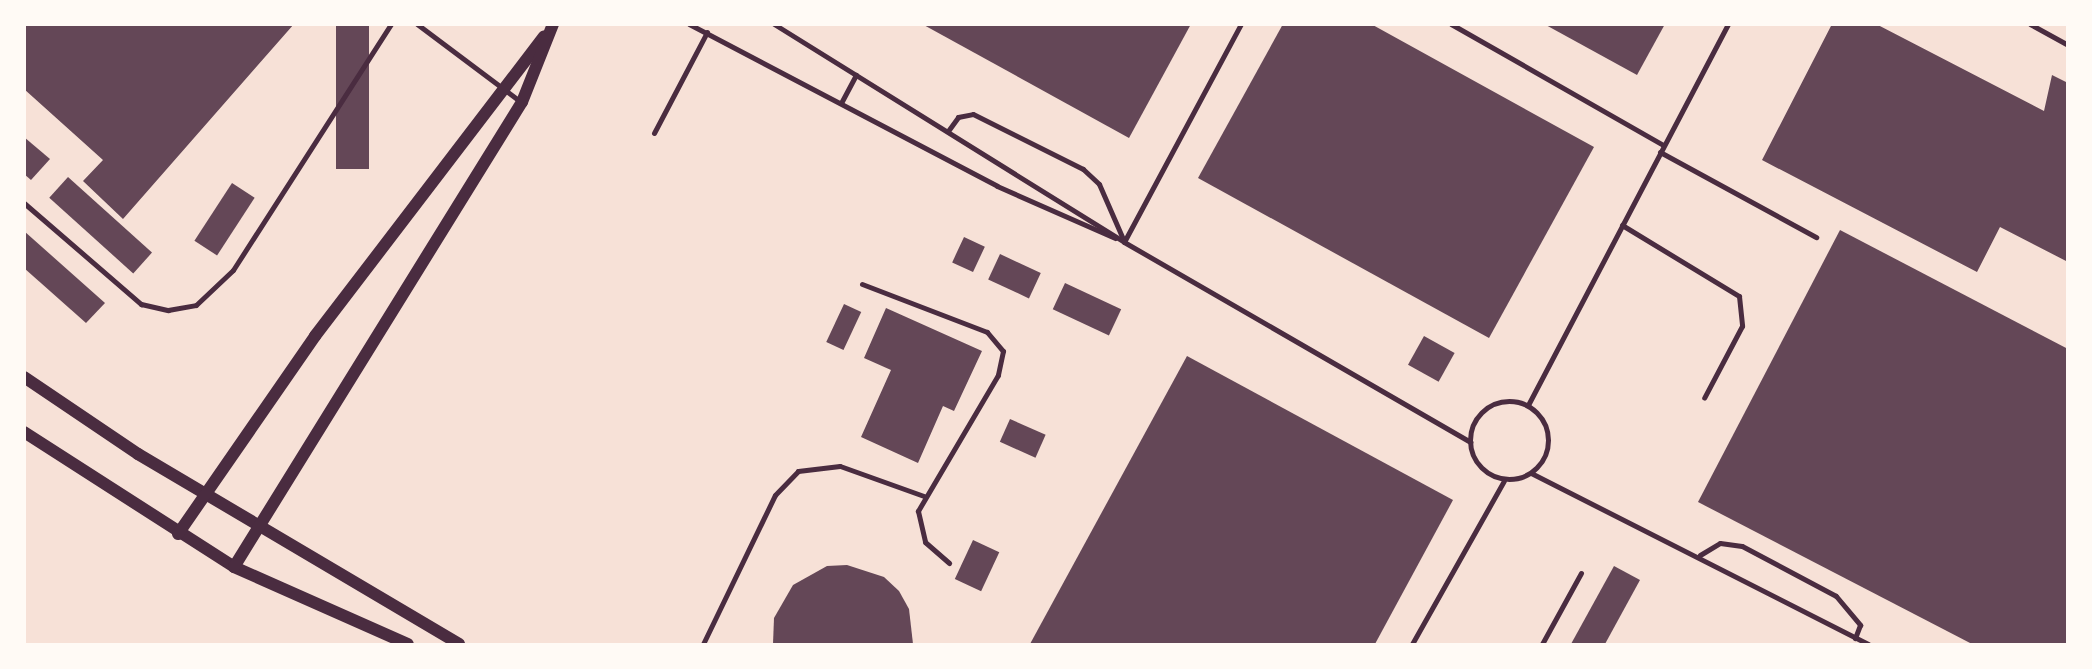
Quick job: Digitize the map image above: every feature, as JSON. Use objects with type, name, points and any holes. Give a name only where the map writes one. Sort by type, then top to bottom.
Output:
[{"type":"street","points":[[178,534],[209,494],[315,336],[500,87],[552,26]]},
{"type":"street","points":[[234,567],[262,526],[522,102],[552,26]]},
{"type":"street","points":[[24,377],[209,494],[459,645]]},
{"type":"street","points":[[24,432],[178,534],[234,567],[408,645]]},
{"type":"lane","points":[[24,203],[141,304],[169,310],[196,305],[233,270],[391,24]]},
{"type":"lane","points":[[417,24],[522,102]]},
{"type":"lane","points":[[689,24],[997,186],[1124,242]]},
{"type":"lane","points":[[774,24],[1124,242],[1470,442]]},
{"type":"lane","points":[[1124,242],[1241,24]]},
{"type":"lane","points":[[1451,24],[1663,145]]},
{"type":"lane","points":[[1528,405],[1728,24]]},
{"type":"lane","points":[[2030,24],[2067,44]]},
{"type":"lane","points":[[654,133],[707,32]]},
{"type":"lane","points":[[841,103],[856,75]]},
{"type":"lane","points":[[948,131],[958,117],[973,114],[1083,169],[1099,184],[1124,242]]},
{"type":"lane","points":[[1660,152],[1815,237]]},
{"type":"lane","points":[[1622,225],[1739,296],[1742,327],[1704,398]]},
{"type":"lane","points":[[862,284],[987,332],[1003,351],[998,375],[924,496],[918,527],[935,554],[949,563]]},
{"type":"lane","points":[[1504,481],[1480,467],[1470,442],[1472,428],[1489,407],[1502,401],[1528,405],[1549,438],[1531,473]]},
{"type":"lane","points":[[703,645],[775,495],[797,471],[840,466],[924,496]]},
{"type":"lane","points":[[1412,645],[1504,481],[1531,473],[1700,555],[1868,645]]},
{"type":"lane","points":[[1700,555],[1720,543],[1742,546],[1824,589],[1854,613],[1860,625],[1855,638]]},
{"type":"lane","points":[[1542,645],[1581,573]]},
{"type":"building","points":[[24,24],[294,24],[123,219],[83,181],[103,160],[24,89]]},
{"type":"building","points":[[336,24],[369,24],[369,169],[336,169]]},
{"type":"building","points":[[922,24],[1191,24],[1129,138]]},
{"type":"building","points":[[1283,24],[1371,24],[1594,147],[1489,338],[1198,178]]},
{"type":"building","points":[[1544,24],[1665,24],[1637,75]]},
{"type":"building","points":[[1832,24],[1876,24],[2044,111],[2052,75],[2068,83],[2068,262],[2000,227],[1977,272],[1762,160]]},
{"type":"building","points":[[24,137],[50,159],[31,180],[24,174]]},
{"type":"building","points":[[68,177],[152,253],[133,273],[49,198]]},
{"type":"building","points":[[232,183],[255,198],[217,256],[194,241]]},
{"type":"building","points":[[1840,230],[2068,349],[2068,644],[1972,644],[1698,502]]},
{"type":"building","points":[[24,231],[105,303],[86,323],[24,268]]},
{"type":"building","points":[[964,237],[985,247],[973,272],[952,262]]},
{"type":"building","points":[[1000,254],[1041,273],[1029,298],[988,279]]},
{"type":"building","points":[[1065,283],[1121,309],[1109,335],[1053,309]]},
{"type":"building","points":[[844,304],[861,312],[843,350],[826,342]]},
{"type":"building","points":[[886,308],[982,351],[954,411],[943,406],[918,463],[861,437],[891,370],[864,358]]},
{"type":"building","points":[[1424,336],[1455,353],[1439,382],[1408,365]]},
{"type":"building","points":[[1187,356],[1453,500],[1375,644],[1030,644]]},
{"type":"building","points":[[1010,419],[1046,435],[1035,458],[1000,442]]},
{"type":"building","points":[[973,540],[999,552],[981,591],[955,579]]},
{"type":"building","points":[[847,565],[884,577],[899,591],[909,609],[913,644],[773,644],[774,618],[793,585],[827,566]]},
{"type":"building","points":[[1614,566],[1640,580],[1605,644],[1571,644]]}]
